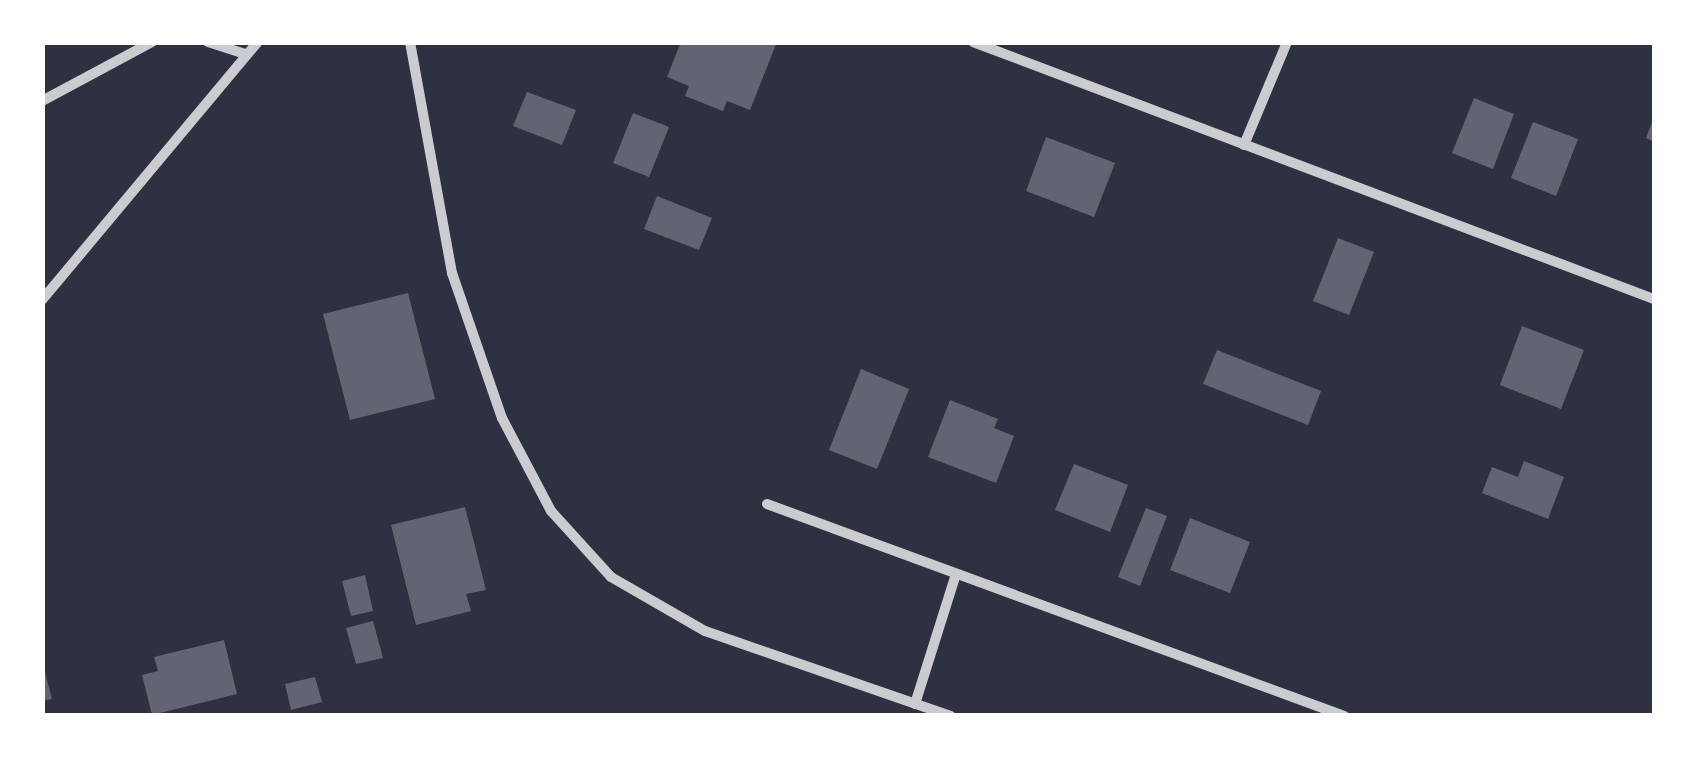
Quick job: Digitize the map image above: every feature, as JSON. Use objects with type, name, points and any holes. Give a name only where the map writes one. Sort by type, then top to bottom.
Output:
[{"type":"street","points":[[42,101],[152,42]]},
{"type":"street","points":[[208,42],[246,54]]},
{"type":"street","points":[[42,300],[258,42]]},
{"type":"street","points":[[410,42],[452,273],[502,418],[551,511],[612,576],[705,631],[951,716]]},
{"type":"street","points":[[974,42],[1654,298]]},
{"type":"street","points":[[1244,145],[1286,42]]},
{"type":"street","points":[[767,504],[1344,716]]},
{"type":"street","points":[[915,704],[956,574]]},
{"type":"building","points":[[681,42],[777,42],[750,110],[727,101],[723,111],[685,96],[689,86],[667,77]]},
{"type":"building","points":[[527,92],[576,110],[562,145],[513,126]]},
{"type":"building","points":[[1474,98],[1514,114],[1493,169],[1452,153]]},
{"type":"building","points":[[633,113],[669,127],[649,177],[613,163]]},
{"type":"building","points":[[1654,117],[1654,142],[1646,138]]},
{"type":"building","points":[[1533,122],[1578,139],[1556,196],[1511,178]]},
{"type":"building","points":[[1046,137],[1115,163],[1094,217],[1026,191]]},
{"type":"building","points":[[657,196],[712,218],[699,250],[644,229]]},
{"type":"building","points":[[1338,238],[1374,252],[1349,315],[1313,301]]},
{"type":"building","points":[[408,293],[435,399],[350,420],[323,314]]},
{"type":"building","points":[[1522,326],[1584,350],[1561,409],[1500,385]]},
{"type":"building","points":[[1217,350],[1321,391],[1308,425],[1203,384]]},
{"type":"building","points":[[861,369],[909,389],[877,469],[829,450]]},
{"type":"building","points":[[950,400],[998,419],[994,428],[1014,436],[996,483],[928,457]]},
{"type":"building","points":[[1524,461],[1564,477],[1548,519],[1482,493],[1492,467],[1518,477]]},
{"type":"building","points":[[1074,464],[1128,485],[1110,532],[1055,510]]},
{"type":"building","points":[[465,507],[486,590],[466,594],[471,611],[416,625],[391,525]]},
{"type":"building","points":[[1146,508],[1167,516],[1140,586],[1118,577]]},
{"type":"building","points":[[1190,518],[1250,542],[1230,593],[1170,570]]},
{"type":"building","points":[[365,575],[373,611],[351,616],[342,581]]},
{"type":"building","points":[[373,621],[383,658],[356,664],[346,628]]},
{"type":"building","points":[[224,640],[237,694],[152,715],[142,675],[158,671],[154,657]]},
{"type":"building","points":[[42,661],[52,699],[42,701]]},
{"type":"building","points":[[315,677],[322,702],[291,710],[285,684]]}]
